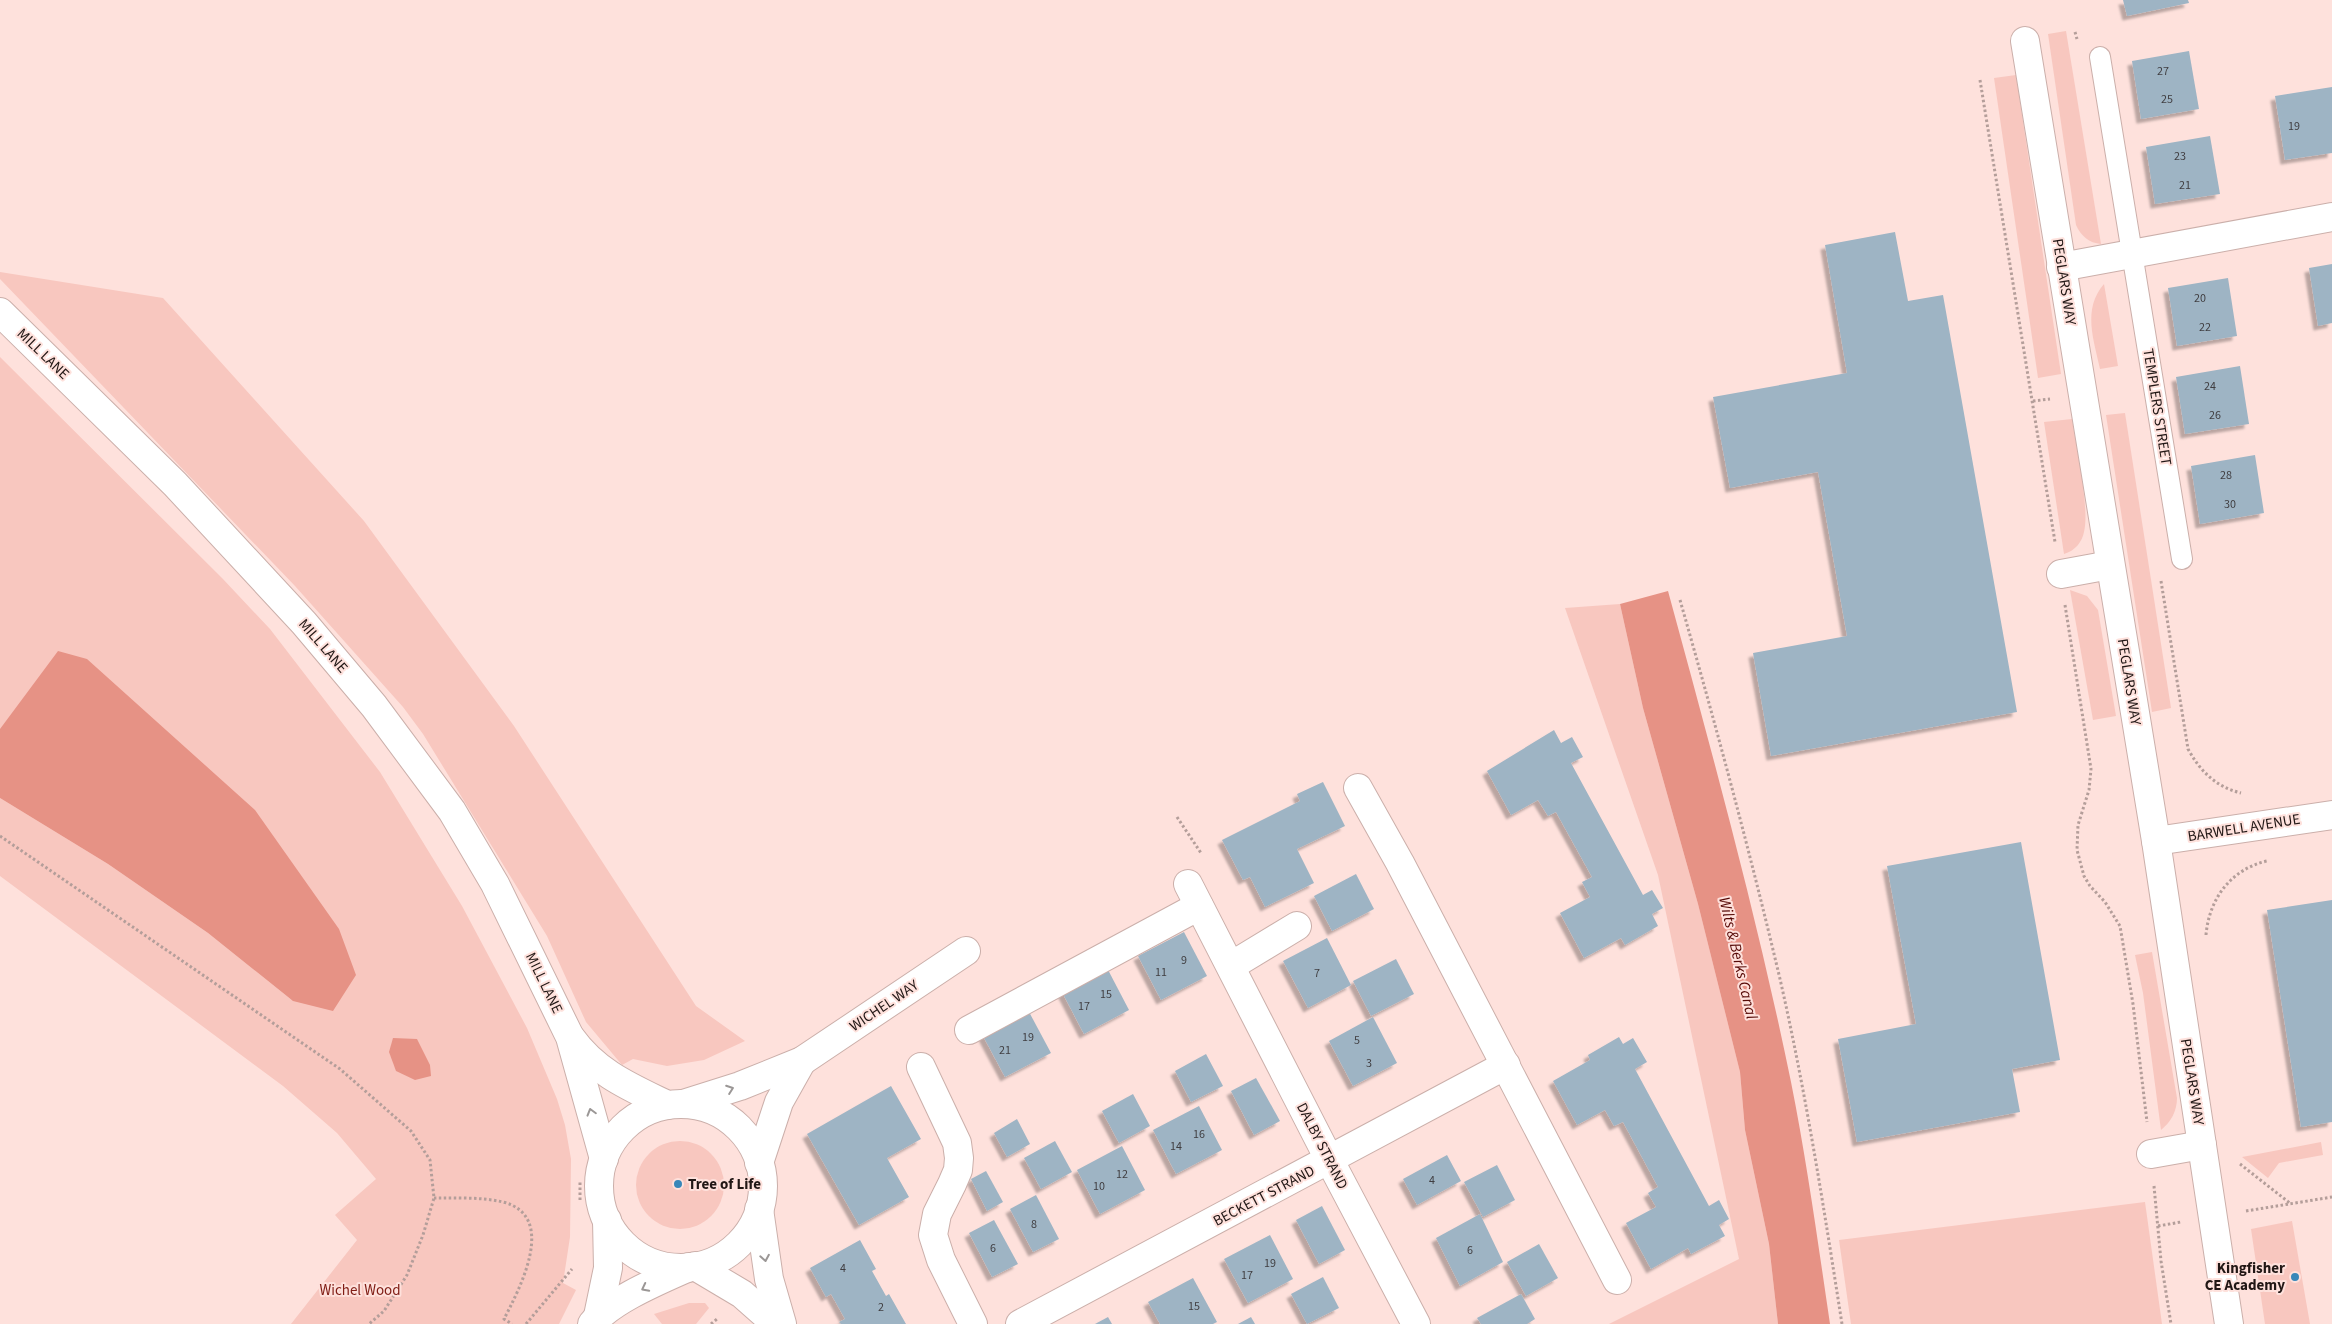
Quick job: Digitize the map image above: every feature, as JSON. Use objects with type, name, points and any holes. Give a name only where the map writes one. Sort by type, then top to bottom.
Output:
[{"type":"street","name":"PEGLARS WAY","points":[[2025,41],[2156,841],[2229,1324]]},
{"type":"street","points":[[2061,267],[2332,217]]},
{"type":"street","name":"MILL LANE","points":[[0,312],[175,484],[304,623],[374,706],[452,811],[529,951],[570,1037],[604,1159]]},
{"type":"street","points":[[2061,574],[2110,565]]},
{"type":"street","points":[[1358,788],[1400,863],[1617,1280]]},
{"type":"street","name":"BARWELL AVENUE","points":[[2156,841],[2332,815]]},
{"type":"street","name":"DALBY STRAND","points":[[969,1030],[1194,895],[1416,1324]]},
{"type":"street","points":[[1231,966],[1297,926]]},
{"type":"street","name":"WICHEL WAY","points":[[675,1104],[731,1089],[802,1061],[966,951]]},
{"type":"street","name":"MILL LANE","points":[[570,1037],[580,1051],[610,1077],[675,1104],[709,1108],[731,1121],[749,1140],[759,1163],[763,1186],[759,1209],[749,1231],[733,1249],[713,1261],[692,1266],[666,1266],[645,1259],[619,1239],[603,1211],[600,1190],[604,1159],[613,1140],[628,1124],[646,1112],[675,1104]]},
{"type":"street","name":"WICHEL WAY","points":[[759,1163],[779,1102],[802,1061]]},
{"type":"street","name":"BECKETT STRAND","points":[[1020,1324],[1330,1161],[1506,1065]]},
{"type":"street","points":[[921,1067],[957,1143],[959,1158],[958,1170],[937,1214],[933,1235],[941,1260],[973,1324]]},
{"type":"street","points":[[2151,1154],[2202,1145]]},
{"type":"street","name":"MILL LANE","points":[[759,1209],[769,1279],[782,1324]]},
{"type":"street","points":[[595,1320],[608,1268],[607,1220]]},
{"type":"street","points":[[595,1320],[638,1292],[692,1266]]},
{"type":"street","name":"MILL LANE","points":[[692,1266],[742,1294],[776,1324]]},
{"type":"lane","name":"TEMPLERS STREET","points":[[2100,57],[2182,559]]},
{"type":"path","points":[[1980,80],[2091,769],[2089,790],[2078,825],[2077,850],[2084,876],[2090,886],[2105,902],[2120,926],[2133,1004],[2151,1154],[2161,1262],[2171,1324]]},
{"type":"path","points":[[1680,600],[1722,749],[1780,980],[1809,1126],[1842,1324]]},
{"type":"path","points":[[2178,695],[2188,749],[2197,766],[2228,790],[2245,794]]},
{"type":"path","points":[[0,836],[340,1069],[411,1131],[430,1160],[434,1198],[423,1235],[407,1275],[384,1311],[369,1324]]},
{"type":"path","points":[[2205,938],[2210,914],[2222,889],[2234,876],[2246,868],[2271,860]]},
{"type":"path","points":[[2239,1163],[2291,1204]]},
{"type":"path","points":[[2241,1212],[2332,1197]]},
{"type":"path","points":[[434,1198],[466,1198],[502,1202],[519,1209],[529,1219],[532,1237],[528,1262],[520,1287],[504,1319],[512,1324]]},
{"type":"path","points":[[526,1324],[572,1269]]},
{"type":"green space","points":[[2066,31],[2101,244],[2086,238],[2076,225],[2048,34]]},
{"type":"green space","points":[[2016,75],[2061,374],[2038,378],[1994,78]]},
{"type":"green space","points":[[0,272],[163,298],[364,521],[514,726],[696,1006],[745,1041],[704,1060],[667,1066],[633,1059],[622,1065],[586,1022],[547,936],[423,734],[403,707],[295,586],[0,279]]},
{"type":"green space","points":[[2104,284],[2118,366],[2100,369],[2093,336],[2091,314],[2097,294]]},
{"type":"green space","name":"Wichel Wood","points":[[0,357],[222,578],[270,629],[380,772],[462,906],[527,1028],[557,1099],[565,1125],[571,1159],[570,1237],[563,1283],[576,1290],[559,1324],[291,1324],[357,1240],[335,1215],[376,1179],[337,1133],[283,1086],[0,876],[0,798],[108,864],[208,933],[293,1001],[0,729]]},
{"type":"green space","points":[[2125,413],[2171,708],[2152,712],[2106,415]]},
{"type":"green space","points":[[2072,419],[2084,493],[2085,521],[2080,543],[2064,554],[2044,422]]},
{"type":"green space","points":[[2070,590],[2087,596],[2098,610],[2116,716],[2093,720]]},
{"type":"green space","points":[[1620,604],[1643,708],[1698,904],[1740,1072],[1745,1130],[1769,1244],[1778,1324],[1609,1324],[1739,1259],[1658,875],[1565,608]]},
{"type":"green space","points":[[2152,952],[2177,1098],[2173,1116],[2161,1130],[2143,993],[2135,955]]},
{"type":"green space","points":[[680,1141],[697,1145],[711,1154],[720,1168],[724,1185],[720,1202],[711,1216],[697,1225],[680,1229],[663,1225],[649,1216],[640,1202],[636,1185],[640,1168],[649,1154],[663,1145]]},
{"type":"green space","points":[[2321,1142],[2323,1155],[2279,1163],[2268,1178],[2242,1157]]},
{"type":"green space","points":[[2145,1202],[2162,1324],[1851,1324],[1839,1240]]},
{"type":"green space","points":[[2292,1221],[2310,1324],[2265,1324],[2251,1229]]},
{"type":"green space","points":[[689,1303],[705,1303],[709,1308],[696,1324],[662,1324],[654,1314]]},
{"type":"water","name":"Wilts & Berks Canal","points":[[1668,591],[1733,835],[1778,1020],[1802,1142],[1830,1324],[1778,1324],[1769,1244],[1745,1130],[1740,1072],[1698,904],[1643,708],[1620,604]]},
{"type":"water","points":[[58,651],[87,659],[255,810],[339,929],[356,975],[333,1011],[293,1001],[208,933],[108,864],[0,798],[0,729]]},
{"type":"water","points":[[393,1038],[417,1039],[430,1065],[431,1076],[415,1080],[396,1071],[389,1052]]},
{"type":"building","points":[[2123,0],[2188,0],[2189,3],[2127,16]]},
{"type":"building","points":[[2189,51],[2199,109],[2141,119],[2132,61]]},
{"type":"building","points":[[2332,87],[2332,153],[2285,160],[2275,96]]},
{"type":"building","points":[[2210,136],[2220,194],[2155,204],[2146,147]]},
{"type":"building","points":[[1895,232],[1908,301],[1943,295],[2017,712],[1771,756],[1753,653],[1847,636],[1818,472],[1730,488],[1713,397],[1847,373],[1825,245]]},
{"type":"building","points":[[2332,264],[2332,323],[2318,326],[2309,268]]},
{"type":"building","points":[[2228,278],[2237,336],[2177,346],[2168,288]]},
{"type":"building","points":[[2240,366],[2249,424],[2185,434],[2176,377]]},
{"type":"building","points":[[2255,455],[2264,513],[2200,524],[2191,466]]},
{"type":"building","points":[[1554,730],[1561,743],[1572,737],[1583,757],[1571,763],[1643,895],[1652,890],[1663,908],[1652,914],[1658,926],[1625,945],[1621,938],[1584,958],[1560,913],[1590,897],[1582,882],[1592,877],[1556,812],[1548,816],[1538,800],[1511,815],[1487,771]]},
{"type":"building","points":[[1323,782],[1345,826],[1297,849],[1314,883],[1265,907],[1250,877],[1243,880],[1222,840],[1300,801],[1297,794]]},
{"type":"building","points":[[2021,842],[2060,1060],[2012,1069],[2020,1112],[1857,1142],[1838,1039],[1916,1024],[1887,866]]},
{"type":"building","points":[[1356,874],[1374,909],[1332,931],[1314,896]]},
{"type":"building","points":[[2332,900],[2332,1122],[2301,1127],[2267,910]]},
{"type":"building","points":[[1184,932],[1207,976],[1161,1000],[1138,956]]},
{"type":"building","points":[[1327,938],[1351,985],[1308,1008],[1283,961]]},
{"type":"building","points":[[1396,959],[1414,994],[1371,1016],[1353,981]]},
{"type":"building","points":[[1106,966],[1129,1010],[1084,1034],[1061,990]]},
{"type":"building","points":[[1028,1010],[1051,1053],[1005,1077],[982,1034]]},
{"type":"building","points":[[1373,1017],[1397,1063],[1353,1086],[1329,1041]]},
{"type":"building","points":[[1619,1037],[1623,1044],[1633,1038],[1647,1062],[1635,1069],[1709,1206],[1719,1200],[1729,1219],[1719,1225],[1725,1236],[1691,1254],[1688,1248],[1651,1269],[1626,1223],[1656,1207],[1648,1193],[1658,1187],[1623,1122],[1614,1126],[1605,1110],[1577,1125],[1553,1081],[1590,1060],[1588,1055]]},
{"type":"building","points":[[1206,1054],[1223,1086],[1191,1102],[1175,1071]]},
{"type":"building","points":[[1256,1078],[1280,1121],[1254,1135],[1231,1091]]},
{"type":"building","points":[[891,1086],[921,1139],[887,1158],[909,1197],[859,1225],[807,1134]]},
{"type":"building","points":[[1133,1094],[1150,1126],[1119,1143],[1102,1111]]},
{"type":"building","points":[[1199,1106],[1222,1150],[1176,1174],[1153,1130]]},
{"type":"building","points":[[1017,1119],[1030,1144],[1007,1157],[994,1133]]},
{"type":"building","points":[[1055,1141],[1072,1172],[1041,1189],[1024,1158]]},
{"type":"building","points":[[1122,1146],[1145,1190],[1100,1214],[1077,1170]]},
{"type":"building","points":[[1447,1155],[1461,1181],[1417,1205],[1403,1179]]},
{"type":"building","points":[[1497,1165],[1515,1200],[1483,1217],[1464,1182]]},
{"type":"building","points":[[986,1171],[1003,1202],[987,1211],[971,1179]]},
{"type":"building","points":[[1036,1195],[1059,1239],[1033,1252],[1010,1209]]},
{"type":"building","points":[[1322,1206],[1345,1250],[1319,1264],[1296,1220]]},
{"type":"building","points":[[1480,1214],[1503,1262],[1460,1286],[1436,1238]]},
{"type":"building","points":[[994,1220],[1018,1264],[992,1277],[969,1233]]},
{"type":"building","points":[[1270,1235],[1293,1279],[1248,1303],[1224,1259]]},
{"type":"building","points":[[860,1240],[876,1269],[872,1271],[886,1296],[889,1294],[906,1324],[841,1324],[839,1322],[845,1319],[831,1294],[826,1297],[810,1268]]},
{"type":"building","points":[[1539,1244],[1558,1278],[1526,1296],[1507,1262]]},
{"type":"building","points":[[1323,1277],[1339,1308],[1307,1324],[1291,1294]]},
{"type":"building","points":[[1193,1278],[1217,1322],[1213,1324],[1160,1324],[1148,1302]]},
{"type":"building","points":[[1521,1294],[1535,1319],[1527,1324],[1481,1324],[1477,1318]]},
{"type":"building","points":[[1108,1317],[1112,1324],[1095,1324]]},
{"type":"building","points":[[1251,1317],[1255,1324],[1238,1324]]},
{"type":"place","name":"Tree of Life","points":[[678,1184]]},
{"type":"place","name":"Kingfisher CE Academy","points":[[2295,1277]]}]
